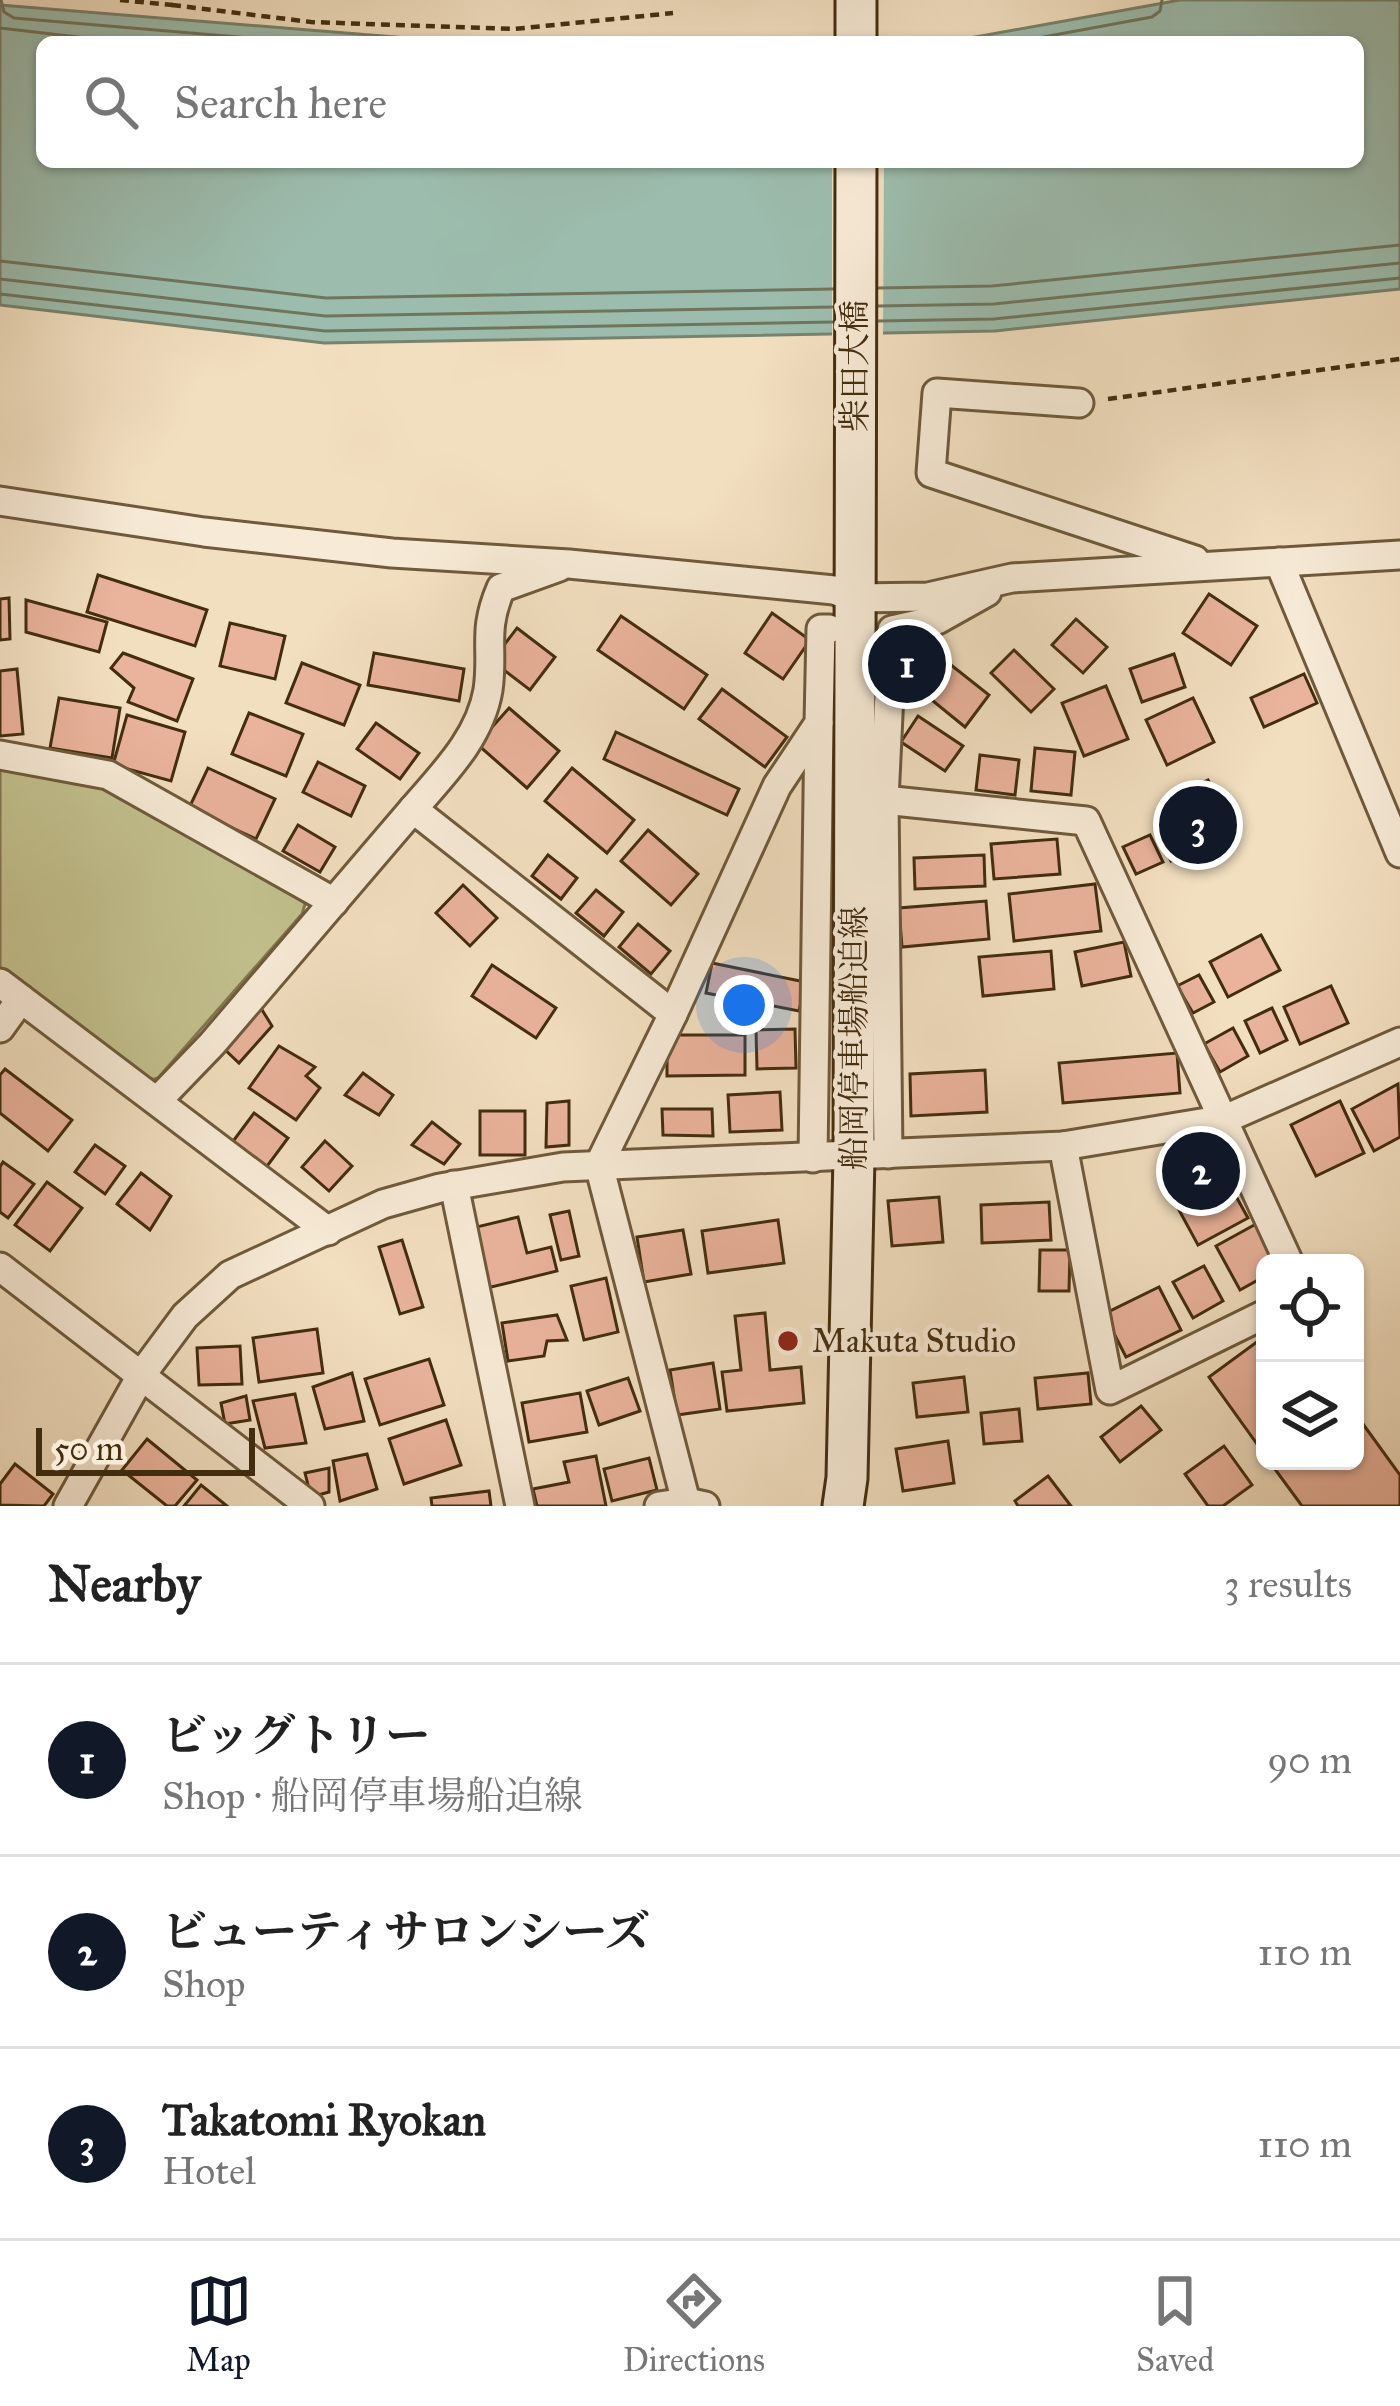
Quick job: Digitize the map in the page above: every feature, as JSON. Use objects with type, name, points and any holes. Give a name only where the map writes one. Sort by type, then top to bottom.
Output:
[{"type":"main road","points":[[856,0],[856,36]]},
{"type":"main road","name":"柴田大橋","points":[[846,599],[856,168]]},
{"type":"main road","name":"船岡停車場船迫線","points":[[843,1506],[871,1155],[846,599]]},
{"type":"street","points":[[1079,403],[937,393],[931,473],[1211,566]]},
{"type":"street","points":[[0,501],[204,532],[392,553],[569,563],[834,590],[846,599],[928,597],[1012,578],[1400,555]]},
{"type":"street","points":[[1280,562],[1400,853]]},
{"type":"street","points":[[158,1100],[212,1044],[465,749],[488,692],[489,616],[501,588],[569,563]]},
{"type":"street","points":[[871,1155],[892,630],[937,620],[1012,578]]},
{"type":"street","points":[[813,1157],[821,629],[846,599]]},
{"type":"street","points":[[683,1505],[599,1166],[777,786],[819,723]]},
{"type":"street","points":[[0,755],[108,775],[334,902]]},
{"type":"street","points":[[884,800],[1086,821],[1284,1254]]},
{"type":"street","points":[[413,809],[673,1014]]},
{"type":"street","points":[[0,1028],[10,991],[328,1231]]},
{"type":"street","points":[[68,1506],[142,1374],[185,1316],[230,1275],[383,1204],[454,1185],[563,1167],[1063,1146],[1225,1119],[1400,1042]]},
{"type":"street","points":[[1063,1146],[1110,1390],[1256,1318]]},
{"type":"street","points":[[454,1185],[520,1506]]},
{"type":"street","points":[[0,1267],[310,1506]]},
{"type":"path","points":[[120,0],[174,2],[311,22],[514,29],[674,13]]},
{"type":"path","points":[[1079,403],[1400,359]]},
{"type":"shaded area","points":[[0,768],[95,784],[291,887],[306,901],[302,914],[158,1078],[145,1081],[0,975]]},
{"type":"water","points":[[1180,0],[1400,0],[1400,289],[995,331],[324,343],[0,305],[0,5],[382,36],[36,36],[36,168],[1364,168],[1364,36],[981,36]]},
{"type":"pier","points":[[832,168],[884,168],[883,339],[832,340]]},
{"type":"building","points":[[98,575],[207,610],[195,646],[87,612]]},
{"type":"building","points":[[1209,594],[1257,626],[1231,665],[1183,633]]},
{"type":"building","points":[[9,598],[10,639],[0,640],[0,599]]},
{"type":"building","points":[[26,600],[107,622],[99,652],[26,632]]},
{"type":"building","points":[[772,613],[810,640],[783,679],[745,653]]},
{"type":"building","points":[[621,616],[707,675],[684,709],[598,650]]},
{"type":"building","points":[[1076,619],[1107,647],[1083,673],[1052,645]]},
{"type":"building","points":[[230,623],[285,636],[275,679],[220,666]]},
{"type":"building","points":[[517,628],[555,657],[530,690],[492,661]]},
{"type":"building","points":[[1014,650],[1054,689],[1031,712],[991,673]]},
{"type":"building","points":[[123,653],[193,679],[177,721],[128,702],[134,688],[111,668]]},
{"type":"building","points":[[374,653],[464,669],[459,701],[368,685]]},
{"type":"building","points":[[1174,654],[1185,687],[1142,702],[1130,669]]},
{"type":"building","points":[[946,661],[989,695],[965,727],[922,692]]},
{"type":"building","points":[[302,663],[360,685],[344,725],[286,703]]},
{"type":"building","points":[[17,669],[23,734],[0,736],[0,671]]},
{"type":"building","points":[[1304,674],[1317,703],[1264,727],[1251,698]]},
{"type":"building","points":[[1106,686],[1128,739],[1084,756],[1062,703]]},
{"type":"building","points":[[722,689],[787,737],[765,767],[699,719]]},
{"type":"building","points":[[59,698],[120,708],[112,758],[50,748]]},
{"type":"building","points":[[1193,698],[1214,742],[1167,765],[1146,720]]},
{"type":"building","points":[[509,708],[559,751],[527,788],[477,744]]},
{"type":"building","points":[[249,713],[303,734],[286,776],[232,754]]},
{"type":"building","points":[[127,715],[185,732],[171,781],[113,765]]},
{"type":"building","points":[[918,716],[963,746],[945,771],[901,742]]},
{"type":"building","points":[[376,723],[419,753],[400,779],[357,749]]},
{"type":"building","points":[[616,732],[739,789],[727,815],[604,759]]},
{"type":"building","points":[[1035,748],[1075,752],[1071,795],[1031,791]]},
{"type":"building","points":[[980,755],[1019,760],[1015,795],[976,790]]},
{"type":"building","points":[[318,762],[365,786],[351,816],[303,792]]},
{"type":"building","points":[[208,768],[275,799],[256,839],[189,808]]},
{"type":"building","points":[[572,768],[634,820],[607,853],[545,801]]},
{"type":"building","points":[[1208,780],[1233,831],[1202,845],[1177,795]]},
{"type":"building","points":[[1181,820],[1195,850],[1171,861],[1157,831]]},
{"type":"building","points":[[298,825],[335,847],[320,872],[283,851]]},
{"type":"building","points":[[648,830],[698,874],[671,905],[621,861]]},
{"type":"building","points":[[1150,835],[1163,862],[1136,874],[1123,847]]},
{"type":"building","points":[[1057,839],[1060,874],[994,879],[991,844]]},
{"type":"building","points":[[548,855],[577,878],[561,899],[532,876]]},
{"type":"building","points":[[984,855],[985,886],[915,889],[914,858]]},
{"type":"building","points":[[1095,884],[1101,931],[1014,941],[1009,894]]},
{"type":"building","points":[[463,885],[497,918],[470,946],[436,913]]},
{"type":"building","points":[[596,890],[623,912],[604,936],[576,913]]},
{"type":"building","points":[[986,901],[989,939],[902,947],[899,908]]},
{"type":"building","points":[[638,924],[670,951],[651,974],[619,947]]},
{"type":"building","points":[[1261,935],[1280,970],[1228,997],[1210,962]]},
{"type":"building","points":[[1124,942],[1131,976],[1082,986],[1075,952]]},
{"type":"building","points":[[1051,951],[1054,989],[983,996],[979,957]]},
{"type":"building","points":[[712,963],[805,982],[799,1011],[706,993]]},
{"type":"building","points":[[492,965],[556,1008],[536,1038],[472,996]]},
{"type":"building","points":[[1199,975],[1214,1002],[1193,1013],[1177,986]]},
{"type":"building","points":[[1331,986],[1348,1023],[1300,1044],[1284,1007]]},
{"type":"building","points":[[259,1005],[272,1026],[239,1063],[221,1046]]},
{"type":"building","points":[[1272,1008],[1287,1040],[1260,1053],[1245,1021]]},
{"type":"building","points":[[1233,1028],[1248,1056],[1220,1072],[1204,1044]]},
{"type":"building","points":[[795,1029],[796,1068],[757,1069],[756,1030]]},
{"type":"building","points":[[667,1035],[745,1035],[745,1075],[667,1076]]},
{"type":"building","points":[[279,1046],[315,1067],[306,1076],[320,1088],[296,1120],[249,1088]]},
{"type":"building","points":[[1177,1053],[1180,1093],[1063,1103],[1059,1063]]},
{"type":"building","points":[[5,1069],[72,1120],[48,1151],[0,1113],[0,1075]]},
{"type":"building","points":[[985,1070],[987,1112],[911,1116],[910,1074]]},
{"type":"building","points":[[363,1073],[393,1095],[379,1115],[345,1095]]},
{"type":"building","points":[[1398,1084],[1400,1137],[1374,1151],[1352,1109]]},
{"type":"building","points":[[780,1092],[782,1130],[730,1132],[728,1095]]},
{"type":"building","points":[[569,1101],[569,1145],[546,1147],[547,1103]]},
{"type":"building","points":[[1340,1101],[1364,1153],[1316,1176],[1291,1125]]},
{"type":"building","points":[[662,1109],[712,1109],[713,1136],[663,1135]]},
{"type":"building","points":[[480,1111],[525,1111],[525,1155],[480,1155]]},
{"type":"building","points":[[254,1113],[288,1138],[265,1169],[231,1144]]},
{"type":"building","points":[[432,1122],[460,1144],[444,1164],[412,1145]]},
{"type":"building","points":[[325,1141],[352,1166],[329,1191],[302,1167]]},
{"type":"building","points":[[95,1145],[125,1166],[105,1194],[75,1172]]},
{"type":"building","points":[[3,1162],[34,1184],[8,1218],[0,1212]]},
{"type":"building","points":[[1217,1162],[1248,1218],[1198,1245],[1167,1188]]},
{"type":"building","points":[[141,1173],[171,1196],[150,1230],[117,1204]]},
{"type":"building","points":[[47,1182],[82,1208],[50,1251],[15,1225]]},
{"type":"building","points":[[939,1197],[943,1242],[892,1246],[888,1201]]},
{"type":"building","points":[[1049,1202],[1051,1240],[982,1243],[981,1205]]},
{"type":"building","points":[[569,1211],[579,1256],[561,1260],[550,1215]]},
{"type":"building","points":[[518,1217],[527,1253],[551,1247],[557,1271],[483,1289],[468,1229]]},
{"type":"building","points":[[778,1220],[784,1263],[708,1273],[702,1231]]},
{"type":"building","points":[[1256,1224],[1272,1254],[1256,1254],[1256,1281],[1240,1290],[1216,1246]]},
{"type":"building","points":[[683,1230],[691,1274],[644,1282],[637,1237]]},
{"type":"building","points":[[402,1240],[423,1307],[400,1314],[379,1247]]},
{"type":"building","points":[[1040,1250],[1070,1250],[1069,1291],[1039,1291]]},
{"type":"building","points":[[1204,1266],[1223,1301],[1193,1318],[1173,1282]]},
{"type":"building","points":[[606,1278],[618,1332],[584,1340],[571,1286]]},
{"type":"building","points":[[1159,1287],[1181,1330],[1126,1357],[1104,1314]]},
{"type":"building","points":[[765,1313],[770,1370],[801,1367],[804,1403],[727,1411],[722,1372],[741,1370],[735,1316]]},
{"type":"building","points":[[557,1315],[567,1340],[547,1341],[544,1356],[508,1361],[502,1323]]},
{"type":"building","points":[[317,1329],[323,1373],[259,1382],[253,1338]]},
{"type":"building","points":[[1256,1343],[1256,1442],[1209,1377]]},
{"type":"building","points":[[240,1346],[242,1384],[199,1385],[197,1348]]},
{"type":"building","points":[[429,1359],[444,1405],[380,1425],[365,1379]]},
{"type":"building","points":[[713,1363],[720,1409],[677,1415],[670,1370]]},
{"type":"building","points":[[352,1373],[364,1421],[325,1429],[313,1387]]},
{"type":"building","points":[[1088,1373],[1091,1404],[1038,1409],[1035,1378]]},
{"type":"building","points":[[964,1377],[968,1412],[917,1417],[913,1383]]},
{"type":"building","points":[[628,1378],[640,1411],[599,1425],[587,1391]]},
{"type":"building","points":[[580,1393],[587,1432],[529,1442],[522,1403]]},
{"type":"building","points":[[295,1394],[306,1443],[265,1448],[253,1401]]},
{"type":"building","points":[[246,1396],[250,1420],[225,1424],[221,1403]]},
{"type":"building","points":[[1141,1406],[1161,1430],[1120,1462],[1101,1437]]},
{"type":"building","points":[[1019,1409],[1022,1441],[984,1444],[981,1413]]},
{"type":"building","points":[[446,1420],[461,1465],[404,1484],[389,1439]]},
{"type":"building","points":[[1364,1425],[1400,1475],[1400,1506],[1302,1506],[1276,1470],[1364,1470]]},
{"type":"building","points":[[147,1439],[197,1480],[175,1506],[167,1506],[122,1470]]},
{"type":"building","points":[[948,1441],[954,1483],[903,1491],[896,1449]]},
{"type":"building","points":[[1224,1446],[1252,1485],[1223,1506],[1208,1506],[1185,1474]]},
{"type":"building","points":[[367,1454],[377,1489],[340,1501],[333,1461]]},
{"type":"building","points":[[596,1456],[606,1506],[537,1506],[533,1489],[569,1482],[564,1462]]},
{"type":"building","points":[[649,1458],[657,1490],[612,1501],[604,1469]]},
{"type":"building","points":[[15,1464],[53,1494],[44,1506],[0,1505],[0,1484]]},
{"type":"building","points":[[329,1468],[329,1492],[311,1497],[305,1473]]},
{"type":"building","points":[[1048,1476],[1071,1506],[1018,1506],[1015,1501]]},
{"type":"building","points":[[201,1485],[227,1506],[184,1506]]},
{"type":"building","points":[[489,1491],[491,1506],[432,1506],[431,1498]]},
{"type":"place","name":"ビッグトリー","points":[[907,664]]},
{"type":"place","name":"Takatomi Ryokan","points":[[1198,825]]},
{"type":"place","name":"ビューティサロンシーズ","points":[[1201,1171]]},
{"type":"place","name":"Makuta Studio","points":[[788,1341]]}]
